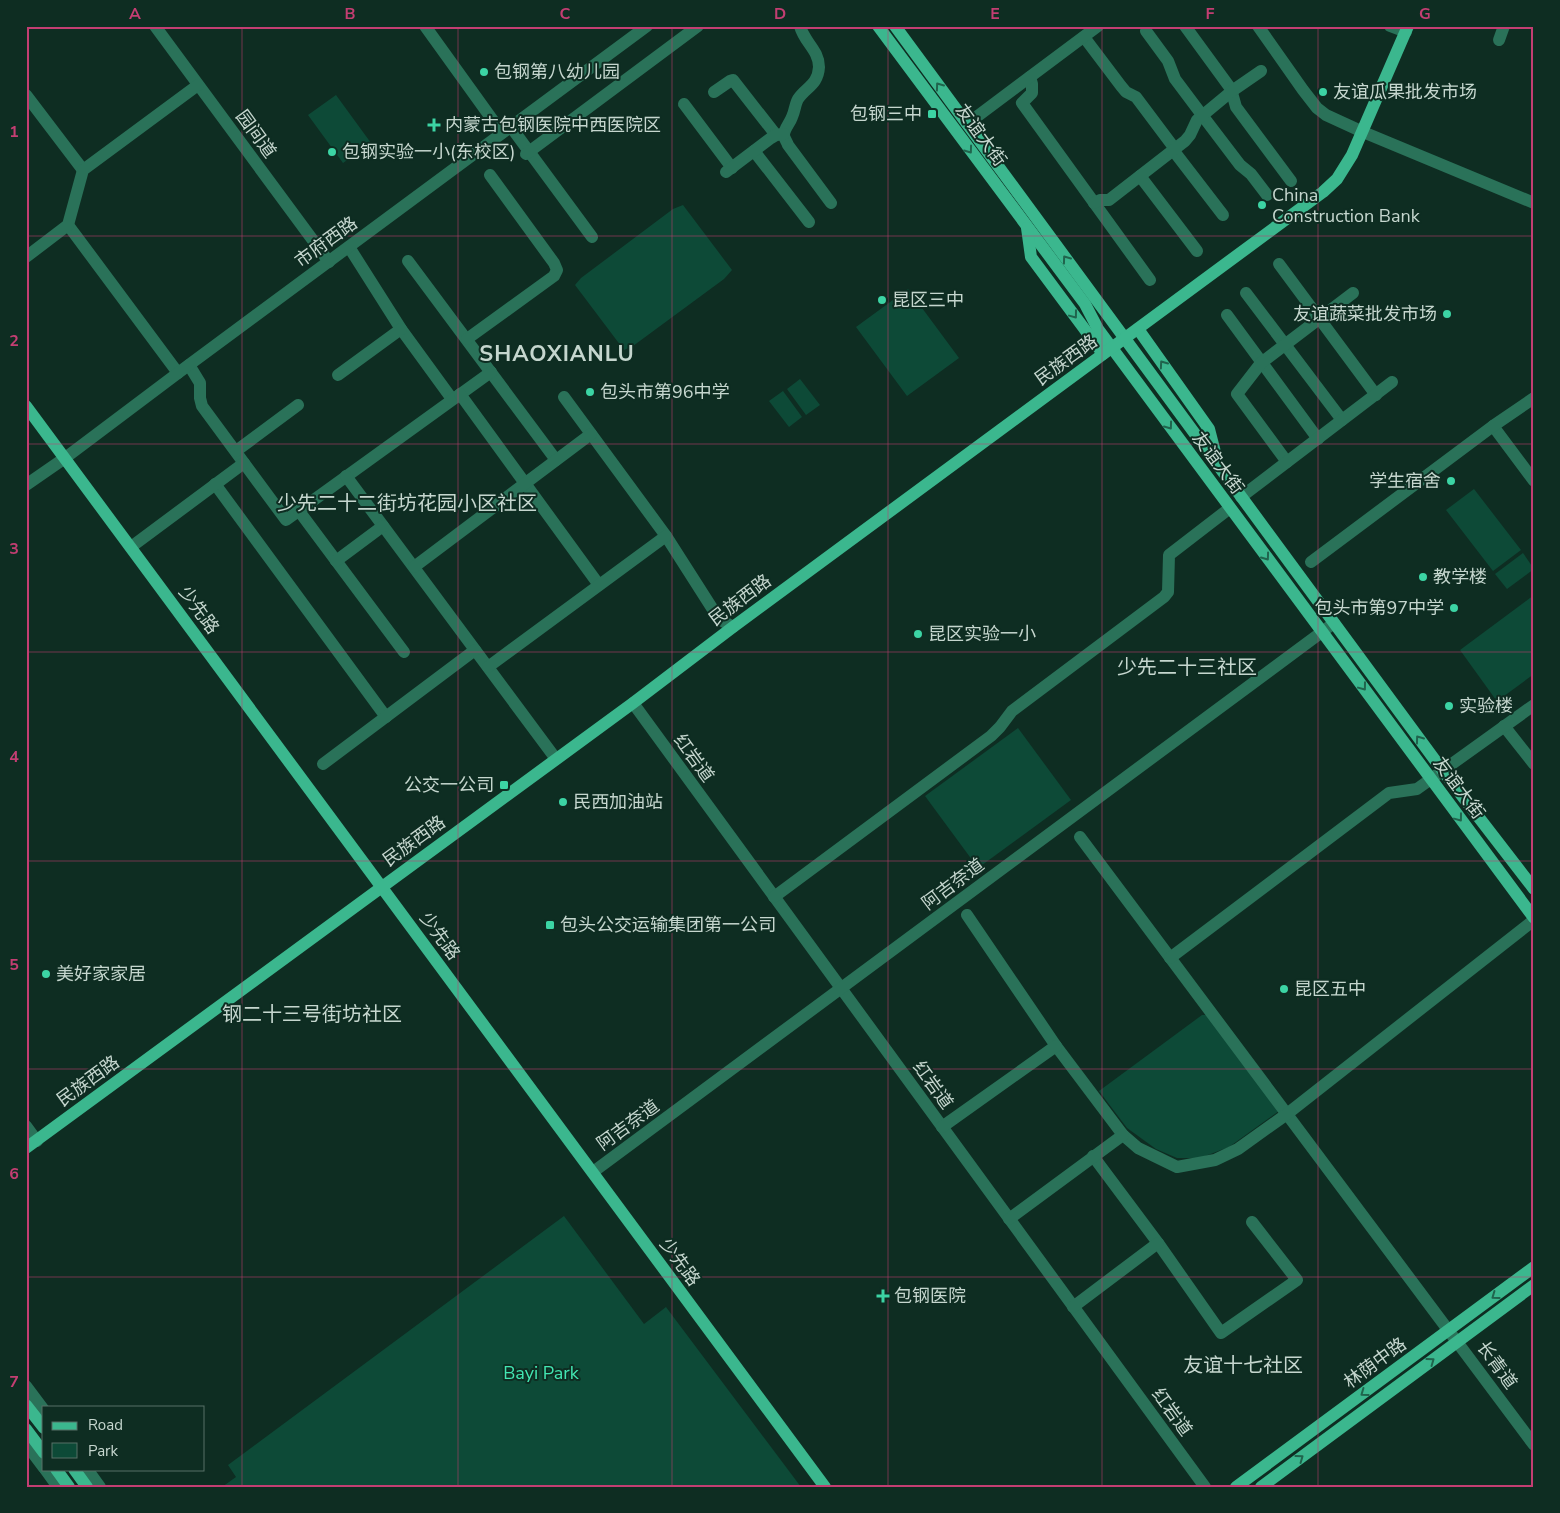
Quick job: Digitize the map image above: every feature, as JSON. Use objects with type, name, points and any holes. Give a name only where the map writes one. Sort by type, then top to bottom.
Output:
[{"type":"main road","name":"友谊大街","points":[[878,26],[1027,228],[1125,339],[1443,771],[1534,889]]},
{"type":"main road","name":"友谊大街","points":[[899,29],[1090,301],[1098,330],[1107,351],[1140,387],[1534,919]]},
{"type":"main road","name":"民族西路","points":[[32,1144],[633,704],[733,627],[1327,189],[1342,172],[1363,132],[1407,29]]},
{"type":"main road","points":[[1027,228],[1031,258],[1107,351]]},
{"type":"main road","points":[[1138,329],[1209,429],[1219,466]]},
{"type":"main road","points":[[1140,387],[1153,377]]},
{"type":"main road","name":"少先路","points":[[26,406],[825,1487]]},
{"type":"main road","name":"林荫中路","points":[[1236,1487],[1534,1267]]},
{"type":"main road","points":[[1261,1487],[1534,1285]]},
{"type":"main road","points":[[26,1405],[42,1425]]},
{"type":"main road","points":[[26,1429],[42,1450]]},
{"type":"main road","points":[[57,1470],[69,1487]]},
{"type":"main road","points":[[75,1470],[87,1487]]},
{"type":"street","points":[[425,26],[506,130],[528,153],[592,237]]},
{"type":"street","name":"市府西路","points":[[26,485],[647,26]]},
{"type":"street","points":[[528,153],[698,26]]},
{"type":"street","points":[[684,104],[729,170],[780,134],[792,117],[798,98],[812,86],[818,72],[819,62],[816,53],[800,26]]},
{"type":"street","points":[[967,124],[1098,26]]},
{"type":"street","points":[[1185,26],[1232,91],[1236,107],[1291,181]]},
{"type":"street","points":[[1258,26],[1321,112],[1363,132],[1534,203]]},
{"type":"street","points":[[1390,26],[1407,29]]},
{"type":"street","points":[[1499,40],[1504,26]]},
{"type":"street","name":"园间道","points":[[158,27],[198,85],[329,262]]},
{"type":"street","points":[[1146,31],[1168,61],[1175,79],[1240,165],[1251,174],[1268,195]]},
{"type":"street","points":[[1084,37],[1126,92],[1136,97],[1223,215]]},
{"type":"street","points":[[1094,203],[1100,200],[1109,200],[1174,150],[1190,135],[1197,120],[1202,115],[1261,70]]},
{"type":"street","points":[[1030,77],[1032,93],[1022,103],[1150,280]]},
{"type":"street","points":[[714,92],[733,80],[780,134],[832,203]]},
{"type":"street","points":[[26,256],[68,225],[83,170],[198,85]]},
{"type":"street","points":[[26,94],[83,170]]},
{"type":"street","points":[[754,151],[809,222]]},
{"type":"street","points":[[466,339],[557,272],[554,263],[490,175]]},
{"type":"street","points":[[1140,176],[1197,252]]},
{"type":"street","points":[[68,225],[178,373]]},
{"type":"street","points":[[349,247],[401,329],[525,484],[599,585]]},
{"type":"street","points":[[408,261],[556,460]]},
{"type":"street","points":[[1279,264],[1376,394]]},
{"type":"street","points":[[1246,293],[1342,420]]},
{"type":"street","points":[[1287,462],[1237,394],[1261,363],[1353,293]]},
{"type":"street","points":[[1227,316],[1318,439]]},
{"type":"street","points":[[338,375],[401,329]]},
{"type":"street","points":[[189,365],[200,382],[202,406],[286,520],[491,372]]},
{"type":"street","points":[[1241,497],[1392,382]]},
{"type":"street","points":[[564,398],[666,536],[719,619],[733,627]]},
{"type":"street","points":[[1311,562],[1493,426],[1534,398]]},
{"type":"street","points":[[236,451],[298,405]]},
{"type":"street","points":[[1493,426],[1534,481]]},
{"type":"street","points":[[414,567],[591,434]]},
{"type":"street","points":[[131,547],[244,463]]},
{"type":"street","points":[[346,476],[556,759]]},
{"type":"street","points":[[215,484],[386,717]]},
{"type":"street","points":[[774,897],[991,736],[1012,711],[1164,597],[1168,592],[1169,555],[1230,508]]},
{"type":"street","points":[[299,511],[404,652]]},
{"type":"street","points":[[336,561],[383,526]]},
{"type":"street","points":[[488,667],[666,536]]},
{"type":"street","name":"阿吉奈道","points":[[593,1172],[1334,624]]},
{"type":"street","points":[[323,764],[475,650]]},
{"type":"street","name":"红岩道","points":[[633,704],[1205,1487]]},
{"type":"street","points":[[1170,958],[1389,793],[1417,789],[1534,705]]},
{"type":"street","points":[[1504,726],[1534,764]]},
{"type":"street","name":"长青道","points":[[1080,837],[1534,1445]]},
{"type":"street","points":[[967,915],[1056,1046],[1122,1135],[1138,1148],[1177,1167],[1215,1160],[1238,1149],[1287,1114],[1534,919]]},
{"type":"street","points":[[942,1127],[1056,1046]]},
{"type":"street","points":[[26,1126],[32,1144]]},
{"type":"street","points":[[1009,1218],[1122,1135]]},
{"type":"street","points":[[1093,1156],[1158,1243],[1221,1333],[1297,1280],[1252,1222]]},
{"type":"street","points":[[1074,1307],[1158,1243]]},
{"type":"street","points":[[26,1386],[42,1407]]},
{"type":"street","points":[[26,1444],[42,1465]]},
{"type":"street","points":[[45,1470],[58,1487]]},
{"type":"street","points":[[88,1470],[100,1487]]},
{"type":"green space","points":[[336,95],[371,143],[343,163],[308,115]]},
{"type":"green space","points":[[683,205],[732,270],[724,279],[633,346],[624,350],[575,285],[581,278],[673,209]]},
{"type":"green space","points":[[908,289],[959,358],[907,396],[856,327]]},
{"type":"green space","points":[[800,379],[820,405],[806,415],[787,389]]},
{"type":"green space","points":[[783,391],[802,417],[789,427],[769,401]]},
{"type":"green space","points":[[1474,489],[1521,550],[1493,571],[1446,510]]},
{"type":"green space","points":[[1523,553],[1534,569],[1507,589],[1495,574]]},
{"type":"green space","points":[[1534,595],[1534,674],[1496,700],[1460,650]]},
{"type":"green space","points":[[1018,728],[1071,800],[978,868],[925,796]]},
{"type":"green space","points":[[1202,1015],[1208,1015],[1279,1111],[1229,1147],[1200,1158],[1177,1158],[1156,1149],[1127,1128],[1099,1091]]},
{"type":"green space","name":"Bayi Park","points":[[564,1216],[644,1324],[666,1307],[801,1487],[222,1487],[236,1477],[228,1465]]},
{"type":"place","name":"包钢第八幼儿园","points":[[484,72]]},
{"type":"place","name":"友谊瓜果批发市场","points":[[1323,92]]},
{"type":"place","name":"包钢三中","points":[[932,114]]},
{"type":"place","name":"内蒙古包钢医院中西医院区","points":[[434,125]]},
{"type":"place","name":"包钢实验一小(东校区)","points":[[332,152]]},
{"type":"place","name":"China Construction Bank","points":[[1262,205]]},
{"type":"place","name":"昆区三中","points":[[882,300]]},
{"type":"place","name":"友谊蔬菜批发市场","points":[[1447,314]]},
{"type":"place","name":"包头市第96中学","points":[[590,392]]},
{"type":"place","name":"学生宿舍","points":[[1451,481]]},
{"type":"place","name":"教学楼","points":[[1423,577]]},
{"type":"place","name":"包头市第97中学","points":[[1454,608]]},
{"type":"place","name":"昆区实验一小","points":[[918,634]]},
{"type":"place","name":"实验楼","points":[[1449,706]]},
{"type":"place","name":"公交一公司","points":[[504,785]]},
{"type":"place","name":"民西加油站","points":[[563,802]]},
{"type":"place","name":"包头公交运输集团第一公司","points":[[550,925]]},
{"type":"place","name":"美好家家居","points":[[46,974]]},
{"type":"place","name":"昆区五中","points":[[1284,989]]},
{"type":"place","name":"包钢医院","points":[[883,1296]]},
{"type":"district","name":"SHAOXIANLU","points":[[557,353]]},
{"type":"district","name":"少先二十二街坊花园小区社区","points":[[407,503]]},
{"type":"district","name":"少先二十三社区","points":[[1187,667]]},
{"type":"district","name":"钢二十三号街坊社区","points":[[312,1014]]},
{"type":"district","name":"友谊十七社区","points":[[1243,1365]]}]
